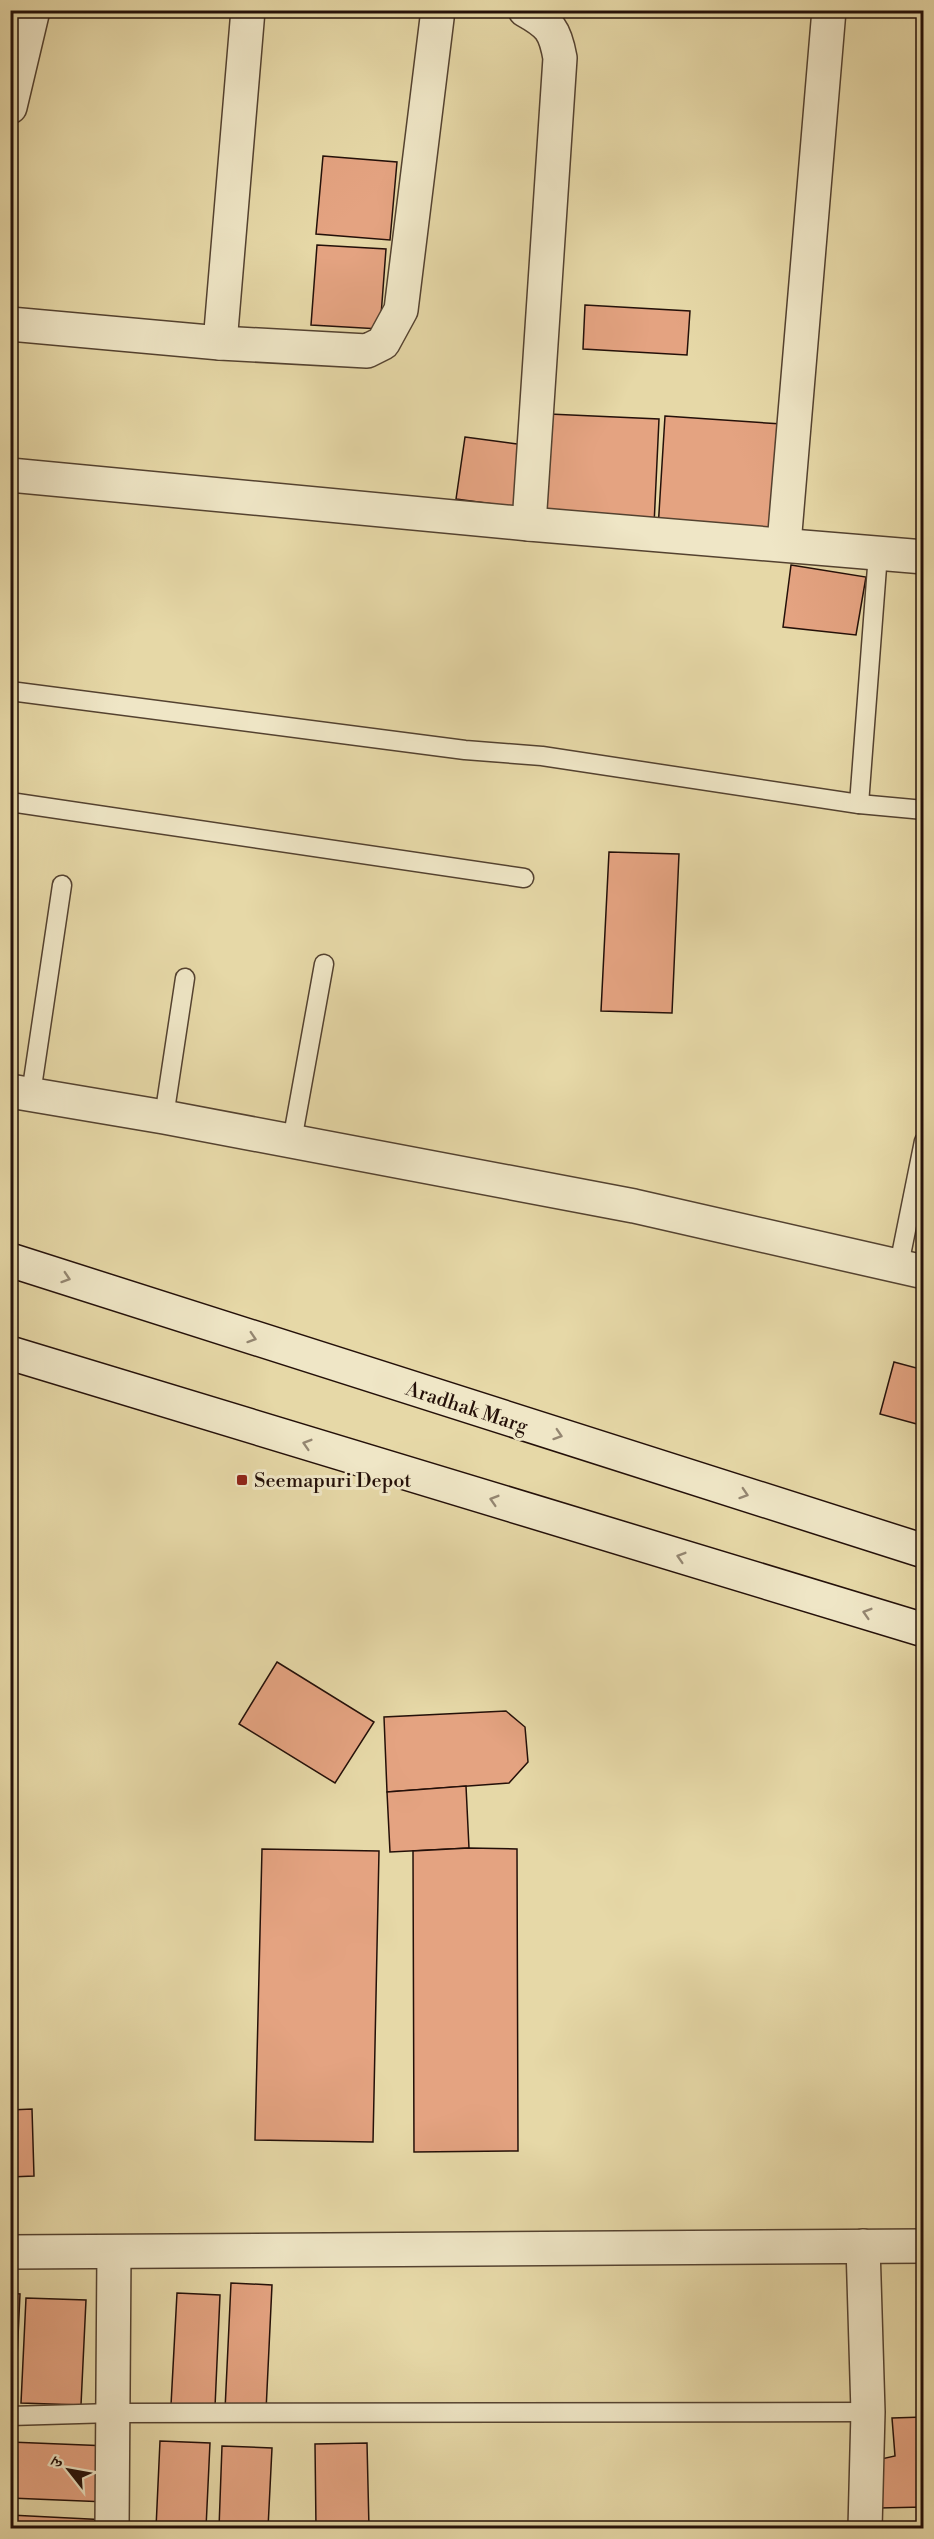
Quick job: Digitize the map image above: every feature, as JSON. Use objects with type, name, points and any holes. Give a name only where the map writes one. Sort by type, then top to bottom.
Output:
[{"type":"street","points":[[10,107],[33,10]]},
{"type":"street","points":[[219,343],[248,10]]},
{"type":"street","points":[[10,324],[219,343],[367,351],[383,343],[401,310],[438,10]]},
{"type":"street","points":[[525,10],[544,21],[556,36],[560,58],[529,524]]},
{"type":"street","points":[[784,544],[829,10]]},
{"type":"street","points":[[10,475],[529,524],[924,557]]},
{"type":"street","points":[[21,1093],[164,1117],[634,1206],[911,1268]]},
{"type":"street","name":"Aradhak Marg","points":[[10,1260],[924,1551]]},
{"type":"street","points":[[10,1353],[924,1630]]},
{"type":"street","points":[[863,2246],[868,2412],[865,2529]]},
{"type":"street","points":[[10,2252],[924,2246]]},
{"type":"street","points":[[112,2529],[114,2252]]},
{"type":"lane","points":[[859,804],[878,554]]},
{"type":"lane","points":[[10,691],[465,750],[542,756],[859,804],[924,810]]},
{"type":"lane","points":[[10,802],[524,878]]},
{"type":"lane","points":[[21,1093],[62,885]]},
{"type":"lane","points":[[292,1141],[324,964]]},
{"type":"lane","points":[[164,1117],[184,978]]},
{"type":"lane","points":[[911,1268],[924,1141]]},
{"type":"lane","points":[[10,2416],[113,2413],[868,2412]]},
{"type":"building","points":[[323,156],[397,162],[390,240],[316,234]]},
{"type":"building","points":[[317,245],[386,249],[380,329],[311,325]]},
{"type":"building","points":[[585,305],[690,311],[687,355],[583,349]]},
{"type":"building","points":[[549,414],[659,419],[654,525],[544,520]]},
{"type":"building","points":[[665,416],[782,424],[774,537],[658,529]]},
{"type":"building","points":[[465,437],[524,445],[516,507],[456,499]]},
{"type":"building","points":[[791,565],[866,577],[856,635],[783,627]]},
{"type":"building","points":[[609,852],[679,854],[672,1013],[601,1011]]},
{"type":"building","points":[[894,1362],[924,1370],[924,1426],[880,1414]]},
{"type":"building","points":[[277,1662],[374,1722],[335,1783],[239,1724]]},
{"type":"building","points":[[506,1711],[525,1727],[528,1762],[509,1783],[387,1792],[384,1717]]},
{"type":"building","points":[[466,1786],[469,1848],[390,1852],[387,1792]]},
{"type":"building","points":[[469,1848],[517,1849],[518,2151],[414,2152],[413,1851]]},
{"type":"building","points":[[262,1849],[379,1851],[373,2142],[255,2140]]},
{"type":"building","points":[[32,2109],[34,2176],[10,2177],[10,2110]]},
{"type":"building","points":[[231,2283],[272,2285],[266,2411],[225,2410]]},
{"type":"building","points":[[10,2293],[20,2294],[15,2401],[10,2401]]},
{"type":"building","points":[[177,2293],[220,2295],[215,2407],[171,2405]]},
{"type":"building","points":[[26,2298],[86,2300],[81,2405],[21,2403]]},
{"type":"building","points":[[924,2417],[924,2507],[879,2508],[881,2459],[895,2456],[892,2418]]},
{"type":"building","points":[[160,2441],[210,2443],[206,2528],[156,2528]]},
{"type":"building","points":[[10,2442],[109,2446],[107,2502],[10,2498]]},
{"type":"building","points":[[367,2443],[369,2528],[316,2528],[315,2444]]},
{"type":"building","points":[[222,2446],[272,2448],[268,2528],[219,2528]]},
{"type":"building","points":[[10,2515],[108,2520],[107,2528],[10,2528]]},
{"type":"place","name":"Seemapuri Depot","points":[[242,1480]]}]
